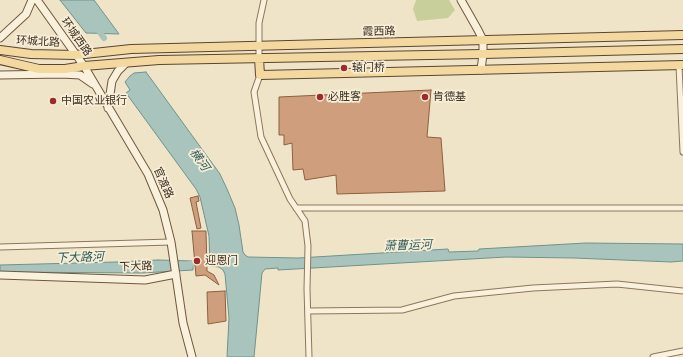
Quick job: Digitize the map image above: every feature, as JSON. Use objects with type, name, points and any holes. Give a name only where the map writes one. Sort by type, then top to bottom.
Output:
[{"type":"main road","name":"霞西路","points":[[76,55],[131,49],[683,35]]},
{"type":"main road","name":"环城北路","points":[[0,50],[31,54],[76,55]]},
{"type":"main road","points":[[84,66],[159,60],[683,50]]},
{"type":"main road","points":[[259,58],[260,75],[681,66]]},
{"type":"main road","name":"环城北路","points":[[0,60],[38,69],[66,69],[84,66]]},
{"type":"street","points":[[0,38],[26,14],[32,0]]},
{"type":"street","name":"环城西路","points":[[37,0],[84,66]]},
{"type":"street","points":[[259,58],[259,23],[264,0]]},
{"type":"street","points":[[461,0],[483,40],[481,70]]},
{"type":"street","points":[[108,108],[112,81],[118,70],[126,63]]},
{"type":"street","name":"官渡路","points":[[84,66],[148,174],[163,210],[172,242],[183,323],[192,357]]},
{"type":"street","points":[[681,66],[683,152]]},
{"type":"street","points":[[0,75],[80,75],[95,86]]},
{"type":"street","points":[[260,75],[254,92],[261,137],[290,199],[305,221],[308,246],[309,357]]},
{"type":"street","points":[[296,208],[683,208]]},
{"type":"street","points":[[0,247],[172,242]]},
{"type":"street","name":"下大路","points":[[0,275],[145,280],[176,274]]},
{"type":"street","points":[[308,311],[402,310],[454,296],[533,288],[617,284],[683,291]]},
{"type":"street","points":[[653,357],[683,350]]},
{"type":"green space","points":[[416,0],[449,0],[455,10],[448,18],[417,21],[413,9]]},
{"type":"water","points":[[60,0],[94,0],[119,34],[86,33]]},
{"type":"water","points":[[146,72],[220,174],[235,208],[243,252],[248,257],[298,258],[448,249],[449,252],[478,251],[479,249],[586,243],[683,244],[683,261],[671,262],[506,257],[278,270],[278,268],[265,269],[262,273],[254,357],[227,357],[229,318],[225,274],[219,267],[210,266],[209,236],[200,197],[196,189],[126,93],[130,90],[125,82],[130,76],[134,73]]},
{"type":"water","points":[[158,260],[193,261],[193,270],[142,273],[0,272],[0,265]]},
{"type":"building","points":[[431,90],[427,137],[441,138],[445,191],[337,194],[336,175],[305,180],[303,169],[293,170],[292,143],[284,145],[284,135],[279,135],[279,97]]},
{"type":"building","points":[[198,196],[199,201],[196,202],[201,228],[197,229],[190,198]]},
{"type":"building","points":[[192,231],[206,231],[207,271],[214,275],[219,285],[205,275],[196,276]]},
{"type":"building","points":[[225,291],[226,321],[208,324],[207,292]]},
{"type":"waterway","name":"横河","points":[[97,28],[104,38]]},
{"type":"waterway","points":[[190,264],[218,260]]},
{"type":"place","name":"辕门桥","points":[[344,68]]},
{"type":"place","name":"必胜客","points":[[320,97]]},
{"type":"place","name":"肯德基","points":[[425,97]]},
{"type":"place","name":"中国农业银行","points":[[53,101]]},
{"type":"place","name":"迎恩门","points":[[197,261]]},
{"type":"water label","name":"萧曹运河","points":[[408,246]]},
{"type":"water label","name":"下大路河","points":[[80,258]]}]
